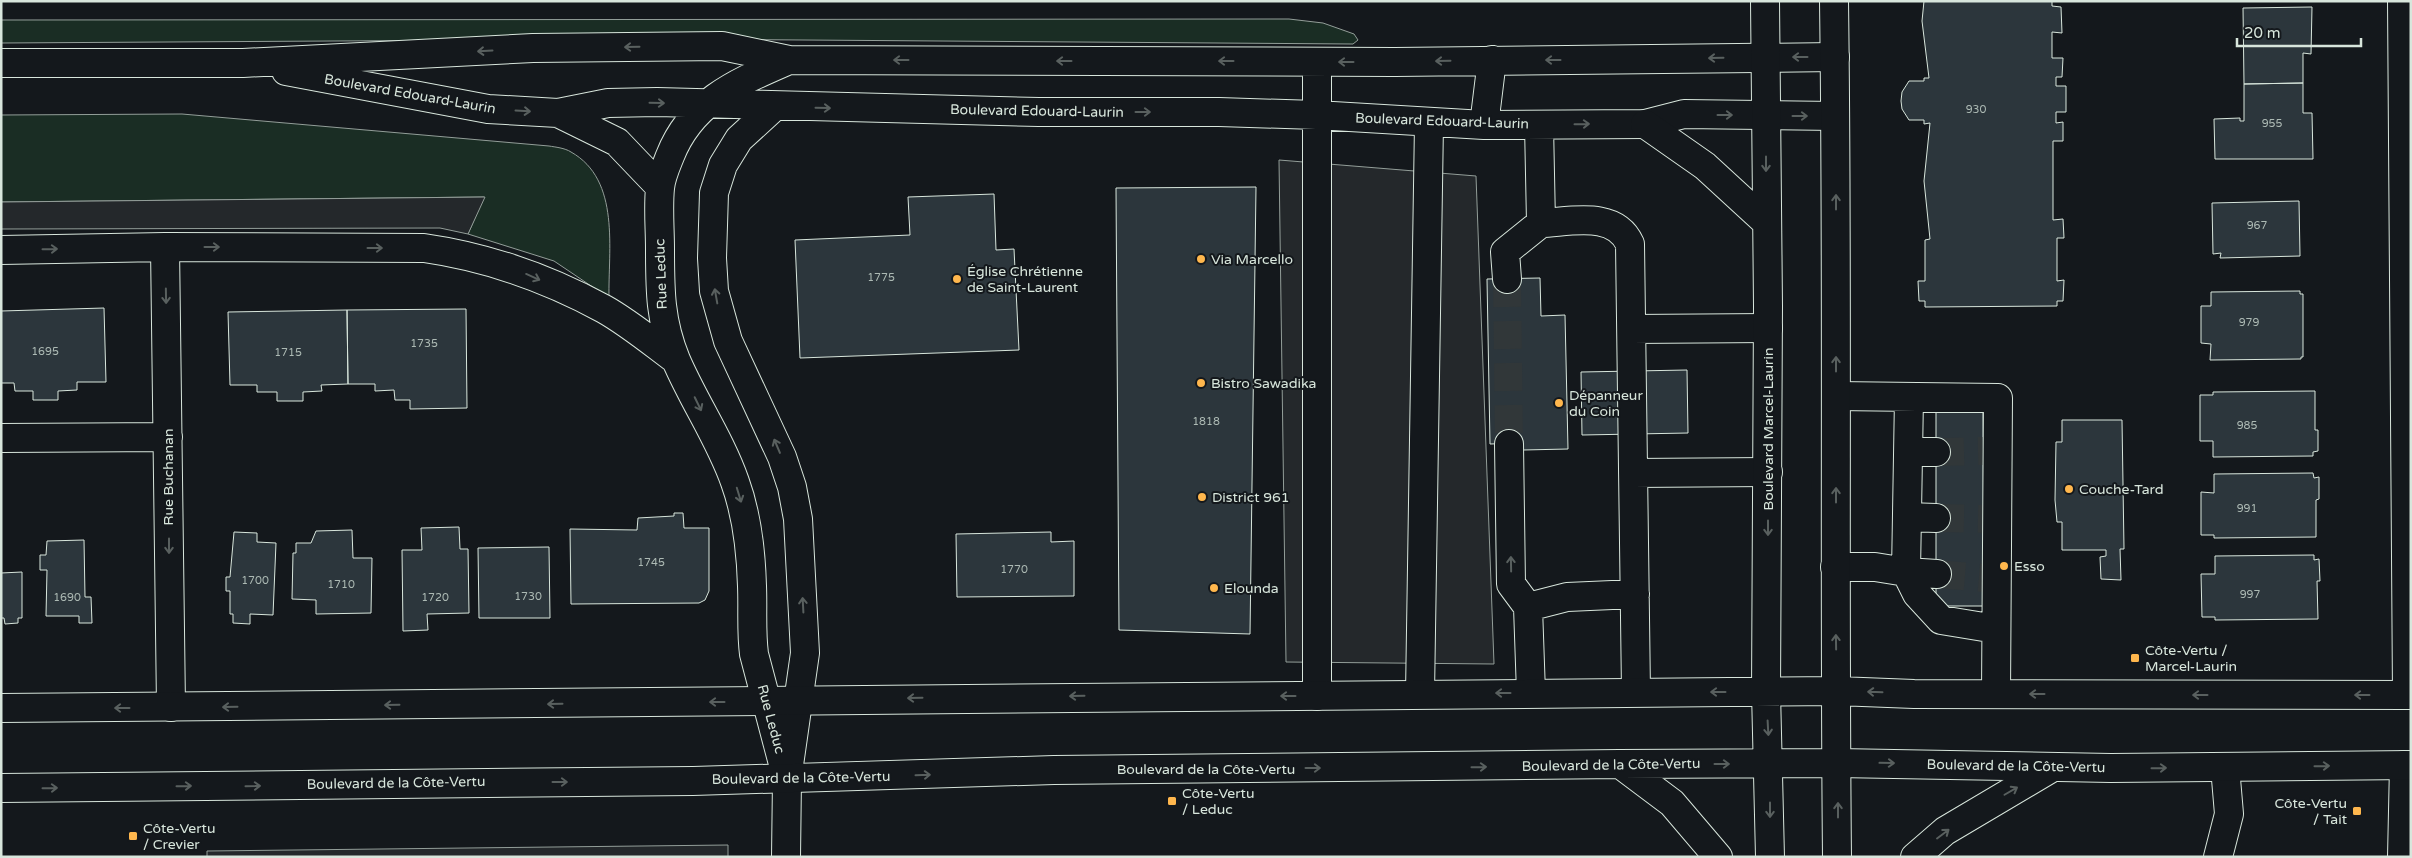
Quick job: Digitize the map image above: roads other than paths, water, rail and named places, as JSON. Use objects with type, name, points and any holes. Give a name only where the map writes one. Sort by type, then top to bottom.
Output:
[{"type":"main road","name":"Boulevard Marcel-Laurin","points":[[1765,1],[1768,328],[1766,692],[1770,764],[1770,857]]},
{"type":"main road","points":[[1834,1],[1836,116],[1835,568],[1838,763],[1837,857]]},
{"type":"main road","points":[[1,708],[1837,690],[1914,694],[2409,695],[2402,1]]},
{"type":"main road","name":"Boulevard Edouard-Laurin","points":[[1,63],[242,63],[533,48],[722,46],[790,60],[1317,62],[1835,57]]},
{"type":"main road","name":"Rue Leduc","points":[[786,779],[766,702],[752,637],[750,555],[743,507],[722,449],[676,360],[665,327],[660,303],[660,187],[672,149],[688,123],[706,104],[732,86],[790,60]]},
{"type":"main road","points":[[1484,125],[1492,60]]},
{"type":"main road","points":[[1317,62],[1317,696]]},
{"type":"main road","name":"Boulevard Edouard-Laurin","points":[[242,63],[488,109],[558,112],[608,103],[706,104],[774,107],[1316,114],[1429,123],[1484,125],[1645,124],[1684,114],[1836,116]]},
{"type":"main road","name":"Rue Leduc","points":[[774,107],[739,139],[723,166],[714,193],[712,258],[714,291],[728,341],[770,427],[792,486],[798,519],[805,654],[786,779]]},
{"type":"main road","points":[[558,112],[617,142],[660,187]]},
{"type":"main road","points":[[1420,694],[1429,123]]},
{"type":"main road","points":[[1645,124],[1712,172],[1766,222]]},
{"type":"main road","points":[[1539,125],[1541,223]]},
{"type":"main road","points":[[1507,279],[1505,252],[1541,223],[1597,221],[1614,225],[1621,230],[1630,244],[1636,692]]},
{"type":"main road","points":[[1,250],[165,247],[424,248],[458,253],[493,261],[530,275],[605,310],[676,360]]},
{"type":"main road","name":"Rue Buchanan","points":[[165,247],[171,707]]},
{"type":"main road","points":[[1632,329],[1768,328]]},
{"type":"main road","points":[[1836,396],[1998,398],[1991,451],[1990,578],[1996,629],[1996,694]]},
{"type":"main road","points":[[1909,397],[1906,572],[1917,594],[1941,620],[1996,629]]},
{"type":"main road","points":[[1,438],[168,437]]},
{"type":"main road","points":[[1508,444],[1511,584],[1528,607],[1530,693]]},
{"type":"main road","points":[[1908,452],[1936,452]]},
{"type":"main road","points":[[1633,473],[1768,472]]},
{"type":"main road","points":[[1908,517],[1936,518]]},
{"type":"main road","points":[[1835,568],[1875,568],[1937,574]]},
{"type":"main road","points":[[1528,607],[1567,597],[1635,594]]},
{"type":"main road","name":"Boulevard de la Côte-Vertu","points":[[1,788],[786,779],[1054,770],[1620,764],[1838,763],[2052,767],[2407,765]]},
{"type":"main road","points":[[1620,764],[1672,802],[1718,857]]},
{"type":"main road","points":[[2402,857],[2407,765]]},
{"type":"main road","points":[[1915,857],[1945,831],[2052,767]]},
{"type":"main road","points":[[2218,857],[2229,814],[2225,767]]},
{"type":"main road","points":[[786,779],[786,857]]},
{"type":"tunnel","points":[[1507,279],[1509,444]]},
{"type":"tunnel","points":[[1936,452],[1983,451]]},
{"type":"tunnel","points":[[1936,518],[1984,519]]},
{"type":"tunnel","points":[[1937,574],[1984,578]]},
{"type":"place","name":"Via Marcello","points":[[1201,259]]},
{"type":"place","name":"Église Chrétienne de Saint-Laurent","points":[[957,279]]},
{"type":"place","name":"Bistro Sawadika","points":[[1201,383]]},
{"type":"place","name":"Dépanneur du Coin","points":[[1559,403]]},
{"type":"place","name":"Couche-Tard","points":[[2069,489]]},
{"type":"place","name":"District 961","points":[[1202,497]]},
{"type":"place","name":"Esso","points":[[2004,566]]},
{"type":"place","name":"Elounda","points":[[1214,588]]},
{"type":"place","name":"Côte-Vertu / Marcel-Laurin","points":[[2135,658]]},
{"type":"place","name":"Côte-Vertu / Leduc","points":[[1172,801]]},
{"type":"place","name":"Côte-Vertu / Tait","points":[[2357,811]]},
{"type":"place","name":"Côte-Vertu / Crevier","points":[[133,836]]}]
